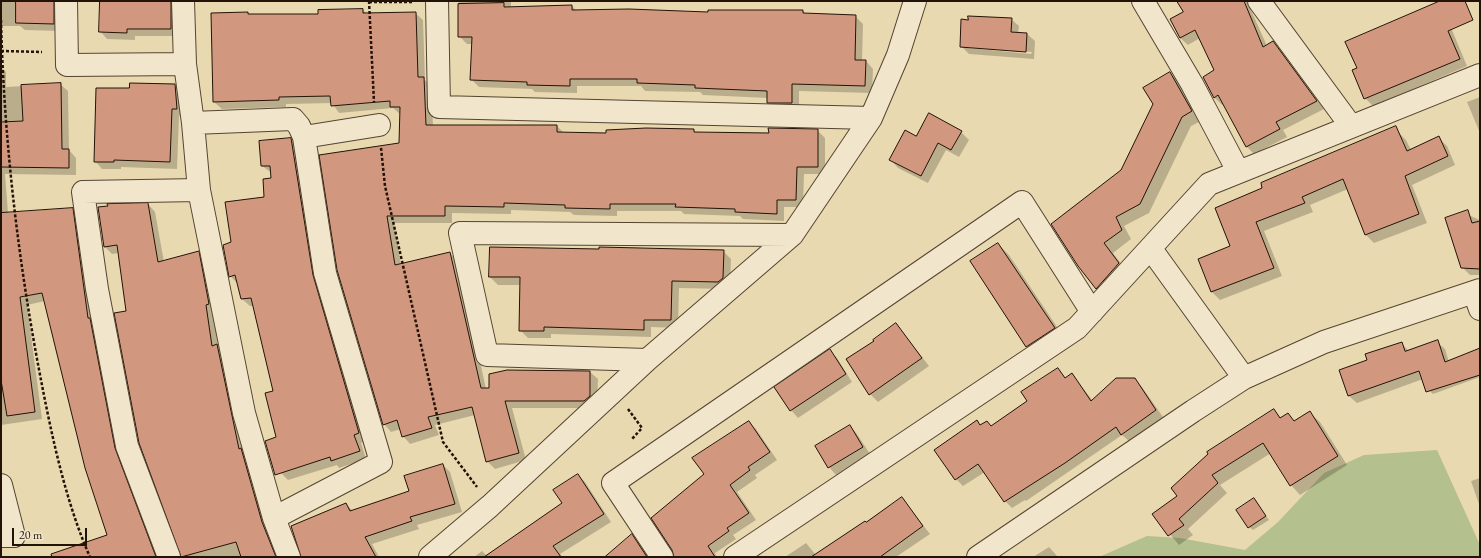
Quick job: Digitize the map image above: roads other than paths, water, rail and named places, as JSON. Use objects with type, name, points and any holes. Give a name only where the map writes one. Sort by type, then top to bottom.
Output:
[{"type":"street","points":[[66,1],[67,65],[185,64]]},
{"type":"street","points":[[183,1],[185,64],[193,123],[199,190],[244,413],[274,518],[289,557]]},
{"type":"street","points":[[430,557],[490,506],[647,360],[792,235],[871,118],[898,55],[915,1]]},
{"type":"street","points":[[1143,1],[1192,84],[1238,171]]},
{"type":"street","points":[[1259,1],[1351,126]]},
{"type":"street","points":[[438,2],[439,107],[871,118]]},
{"type":"street","points":[[735,557],[1077,328],[1209,184],[1238,171],[1480,75]]},
{"type":"street","points":[[193,123],[293,119],[299,126],[304,137],[325,273],[380,462],[274,518]]},
{"type":"street","points":[[304,137],[379,125]]},
{"type":"street","points":[[169,557],[127,446],[97,289],[83,192],[199,190]]},
{"type":"street","points":[[662,557],[613,483],[1022,202],[1092,312]]},
{"type":"street","points":[[647,360],[487,355],[460,233],[792,235]]},
{"type":"street","points":[[1151,249],[1244,378]]},
{"type":"street","points":[[978,557],[1244,378],[1324,342],[1478,297]]},
{"type":"street","points":[[1,485],[14,536],[1,536]]}]
